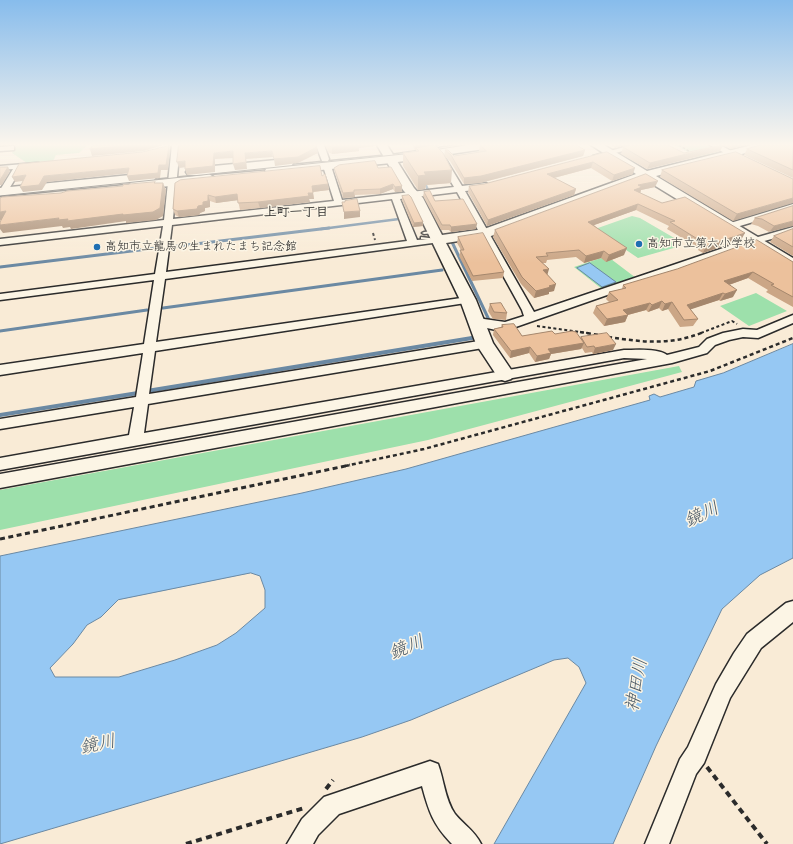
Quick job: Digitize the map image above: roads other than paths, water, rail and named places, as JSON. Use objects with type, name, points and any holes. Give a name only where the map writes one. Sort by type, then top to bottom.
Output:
[{"type":"highway","points":[[1,194],[104,184]]},
{"type":"street","points":[[1,194],[7,184]]},
{"type":"street","points":[[136,439],[159,276],[168,224],[171,184]]},
{"type":"street","points":[[331,184],[333,200]]},
{"type":"street","points":[[406,184],[417,198],[429,236],[468,300],[485,344],[505,374]]},
{"type":"street","points":[[458,184],[528,310],[530,318]]},
{"type":"street","points":[[0,242],[318,207],[333,200],[394,197],[431,191],[461,189],[491,184]]},
{"type":"street","points":[[0,297],[413,243],[429,236],[486,233],[619,184]]},
{"type":"street","points":[[661,184],[793,264]]},
{"type":"street","points":[[394,197],[413,243]]},
{"type":"street","points":[[730,226],[793,207]]},
{"type":"street","points":[[477,322],[502,327],[756,241],[793,230]]},
{"type":"street","points":[[0,370],[468,300]]},
{"type":"street","points":[[0,481],[672,358],[703,350],[712,342],[727,336],[743,333],[758,334],[793,319]]},
{"type":"street","points":[[0,424],[485,344]]},
{"type":"street","points":[[0,464],[624,354],[640,354],[672,358]]},
{"type":"street","points":[[657,844],[688,767],[696,755],[723,691],[741,660],[754,641],[793,610]]},
{"type":"street","points":[[300,844],[310,826],[332,805],[430,772],[440,809],[447,822],[469,844]]},
{"type":"water","points":[[590,263],[616,282],[602,287],[577,268]]},
{"type":"water","points":[[793,344],[793,558],[760,575],[722,609],[656,746],[613,844],[494,844],[586,683],[579,667],[568,658],[554,660],[411,720],[362,737],[0,844],[0,556],[302,493],[406,469],[650,400],[649,396],[654,394],[660,397],[694,387],[696,381],[723,373]],"holes":[[[251,573],[260,576],[265,590],[265,608],[236,633],[217,645],[175,660],[119,677],[55,677],[50,668],[73,644],[87,625],[101,617],[118,600]]]},
{"type":"waterway","points":[[426,184],[428,190]]},
{"type":"waterway","points":[[326,228],[399,219]]},
{"type":"waterway","points":[[170,247],[326,228]]},
{"type":"waterway","points":[[321,229],[326,228]]},
{"type":"waterway","points":[[452,242],[490,322]]},
{"type":"waterway","points":[[0,267],[156,248]]},
{"type":"waterway","points":[[163,308],[442,270]]},
{"type":"waterway","points":[[0,331],[147,310]]},
{"type":"waterway","points":[[147,391],[472,338]]},
{"type":"waterway","points":[[0,415],[138,393]]},
{"type":"tram line","points":[[0,196],[112,184]]},
{"type":"place","name":"高知市立第六小学校","points":[[639,244]]},
{"type":"place","name":"高知市立龍馬の生まれたまち記念館","points":[[97,247]]},
{"type":"district","name":"上町一丁目","points":[[296,213]]},
{"type":"water label","name":"鏡川","points":[[702,515]]},
{"type":"water label","name":"鏡川","points":[[407,648]]},
{"type":"water label","name":"神田川","points":[[637,685]]},
{"type":"water label","name":"鏡川","points":[[98,745]]}]
